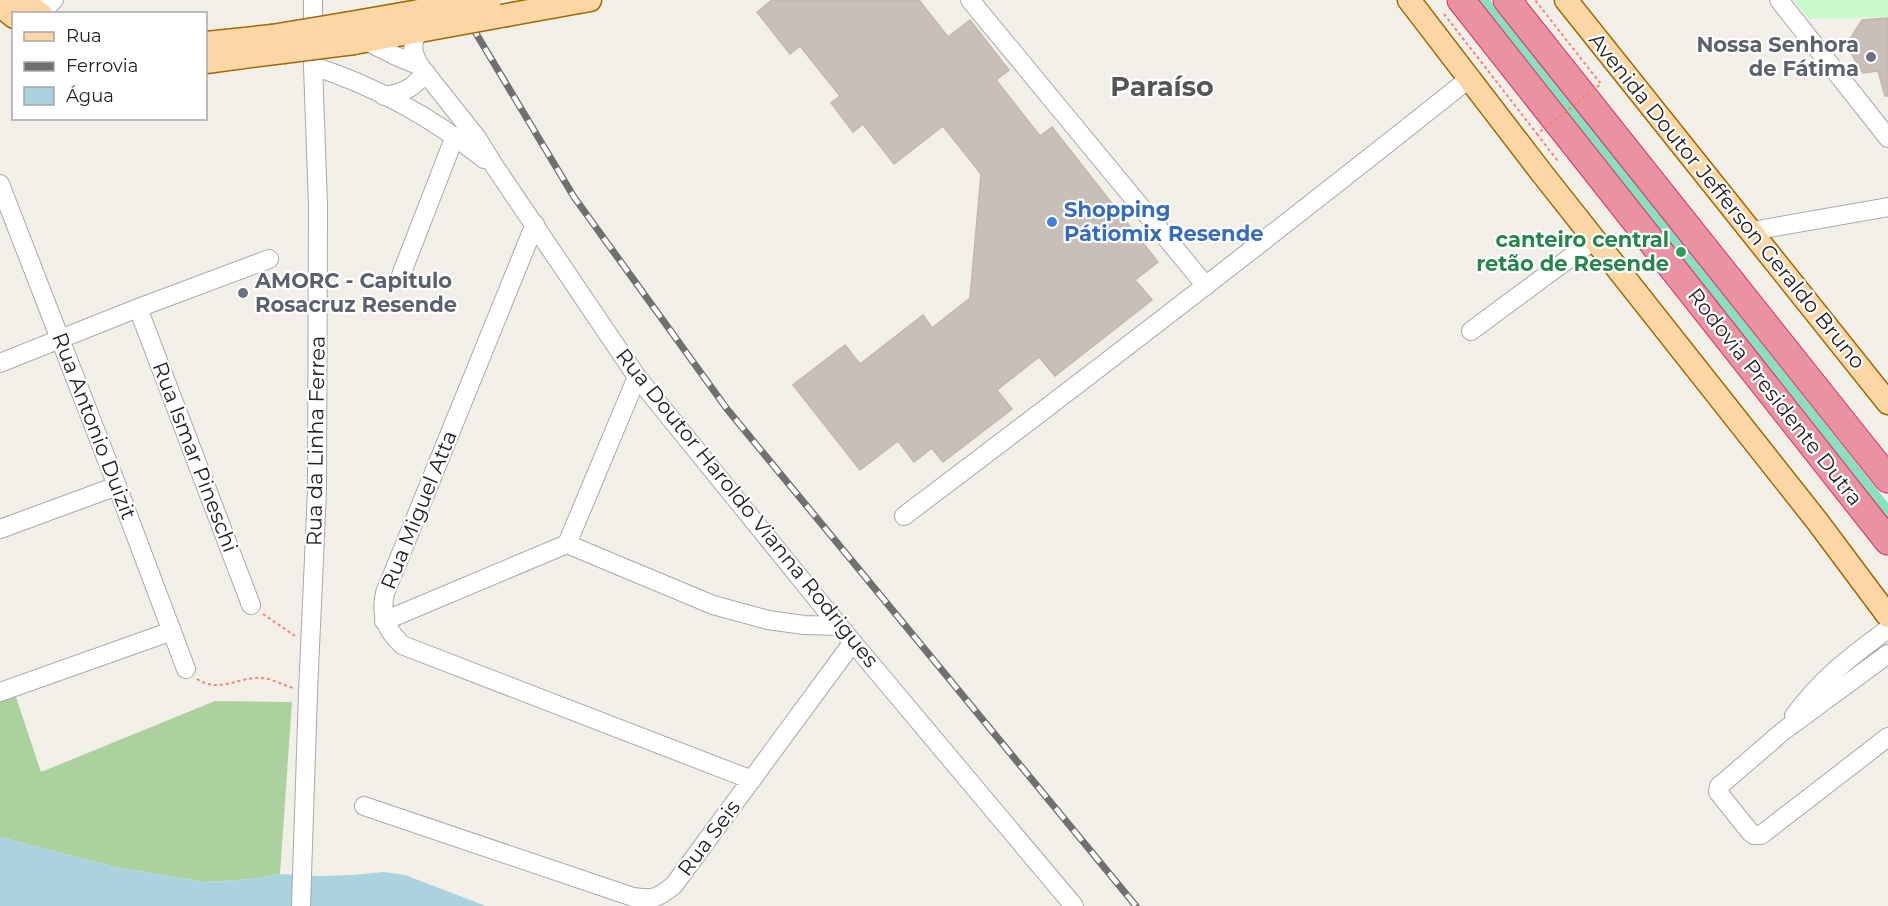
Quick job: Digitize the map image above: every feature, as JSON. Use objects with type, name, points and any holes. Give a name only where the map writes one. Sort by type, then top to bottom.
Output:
[{"type":"highway","name":"Rodovia Presidente Dutra","points":[[1507,0],[1888,479]]},
{"type":"highway","name":"Rodovia Presidente Dutra","points":[[1452,7],[1888,540]]},
{"type":"main road","points":[[18,0],[39,12]]},
{"type":"main road","points":[[207,43],[278,44],[357,35],[414,17],[590,0]]},
{"type":"main road","points":[[1409,0],[1888,616]]},
{"type":"main road","name":"Avenida Doutor Jefferson Geraldo Bruno","points":[[1566,0],[1888,403]]},
{"type":"main road","points":[[0,5],[12,15]]},
{"type":"main road","points":[[207,62],[278,44]]},
{"type":"street","points":[[42,12],[54,0]]},
{"type":"street","name":"Rua da Linha Ferrea","points":[[301,906],[317,491],[318,205],[313,0]]},
{"type":"street","points":[[970,0],[1206,286]]},
{"type":"street","points":[[1779,0],[1888,138]]},
{"type":"street","points":[[414,17],[412,48],[423,69]]},
{"type":"street","points":[[357,35],[423,69]]},
{"type":"street","points":[[313,66],[348,78],[433,122],[495,167]]},
{"type":"street","points":[[384,96],[407,90],[423,69]]},
{"type":"street","name":"Rua Doutor Haroldo Vianna Rodrigues","points":[[423,69],[477,138],[637,377],[839,626],[1074,906]]},
{"type":"street","points":[[904,516],[1206,286],[1470,78]]},
{"type":"street","points":[[401,275],[455,136]]},
{"type":"street","name":"Rua Antonio Duizit","points":[[2,194],[61,340],[186,669]]},
{"type":"street","points":[[1752,231],[1888,207]]},
{"type":"street","name":"Rua Miguel Atta","points":[[535,224],[385,593],[382,604],[384,621],[392,635],[402,645],[752,780]]},
{"type":"street","points":[[1471,331],[1594,240]]},
{"type":"street","points":[[0,363],[269,259]]},
{"type":"street","name":"Rua Ismar Pineschi","points":[[138,308],[251,605]]},
{"type":"street","points":[[384,621],[567,544],[637,377]]},
{"type":"street","points":[[0,530],[117,486]]},
{"type":"street","points":[[567,544],[713,605],[768,620],[804,625],[839,626]]},
{"type":"street","points":[[1782,732],[1810,694],[1834,671],[1888,629]]},
{"type":"street","points":[[0,692],[172,631]]},
{"type":"street","name":"Rua Seis","points":[[364,806],[633,897],[650,899],[660,896],[674,885],[853,642]]},
{"type":"street","points":[[1888,654],[1782,732],[1719,786],[1718,792],[1754,836],[1761,835],[1888,737]]},
{"type":"path","points":[[1452,7],[1537,134],[1601,84],[1535,0]]},
{"type":"path","points":[[251,605],[310,646]]},
{"type":"path","points":[[186,669],[201,681],[223,685],[261,678],[308,692]]},
{"type":"green space","name":"canteiro central retão de Resende","points":[[1473,0],[1490,0],[1888,503],[1888,525]]},
{"type":"green space","points":[[1794,0],[1888,0],[1888,17],[1809,19]]},
{"type":"green space","points":[[15,694],[41,772],[215,701],[292,702],[280,874],[252,879],[207,882],[115,867],[0,837],[0,700]]},
{"type":"water","points":[[0,837],[115,867],[207,882],[252,879],[280,874],[319,876],[384,872],[405,875],[486,906],[0,906]]},
{"type":"building","name":"Shopping Pátiomix Resende","points":[[772,0],[919,0],[948,37],[970,20],[1009,70],[996,80],[1040,136],[1052,127],[1158,262],[1135,280],[1152,300],[1055,376],[1039,357],[997,390],[1012,409],[943,462],[932,448],[914,462],[898,441],[860,470],[793,385],[845,345],[860,364],[923,315],[932,328],[970,298],[981,174],[943,126],[894,164],[863,124],[853,132],[831,103],[840,96],[800,46],[790,54],[757,12]]},
{"type":"building","name":"Nossa Senhora de Fátima","points":[[1888,18],[1888,96],[1885,96],[1878,71],[1863,73],[1846,45],[1862,20]]},
{"type":"railway","points":[[456,0],[574,197],[727,409],[1136,906]]},
{"type":"place","name":"Nossa Senhora de Fátima","points":[[1871,57]]},
{"type":"place","name":"Shopping Pátiomix Resende","points":[[1052,222]]},
{"type":"place","name":"canteiro central retão de Resende","points":[[1681,252]]},
{"type":"place","name":"AMORC - Capitulo Rosacruz Resende","points":[[243,293]]},
{"type":"district","name":"Paraíso","points":[[1162,87]]}]
